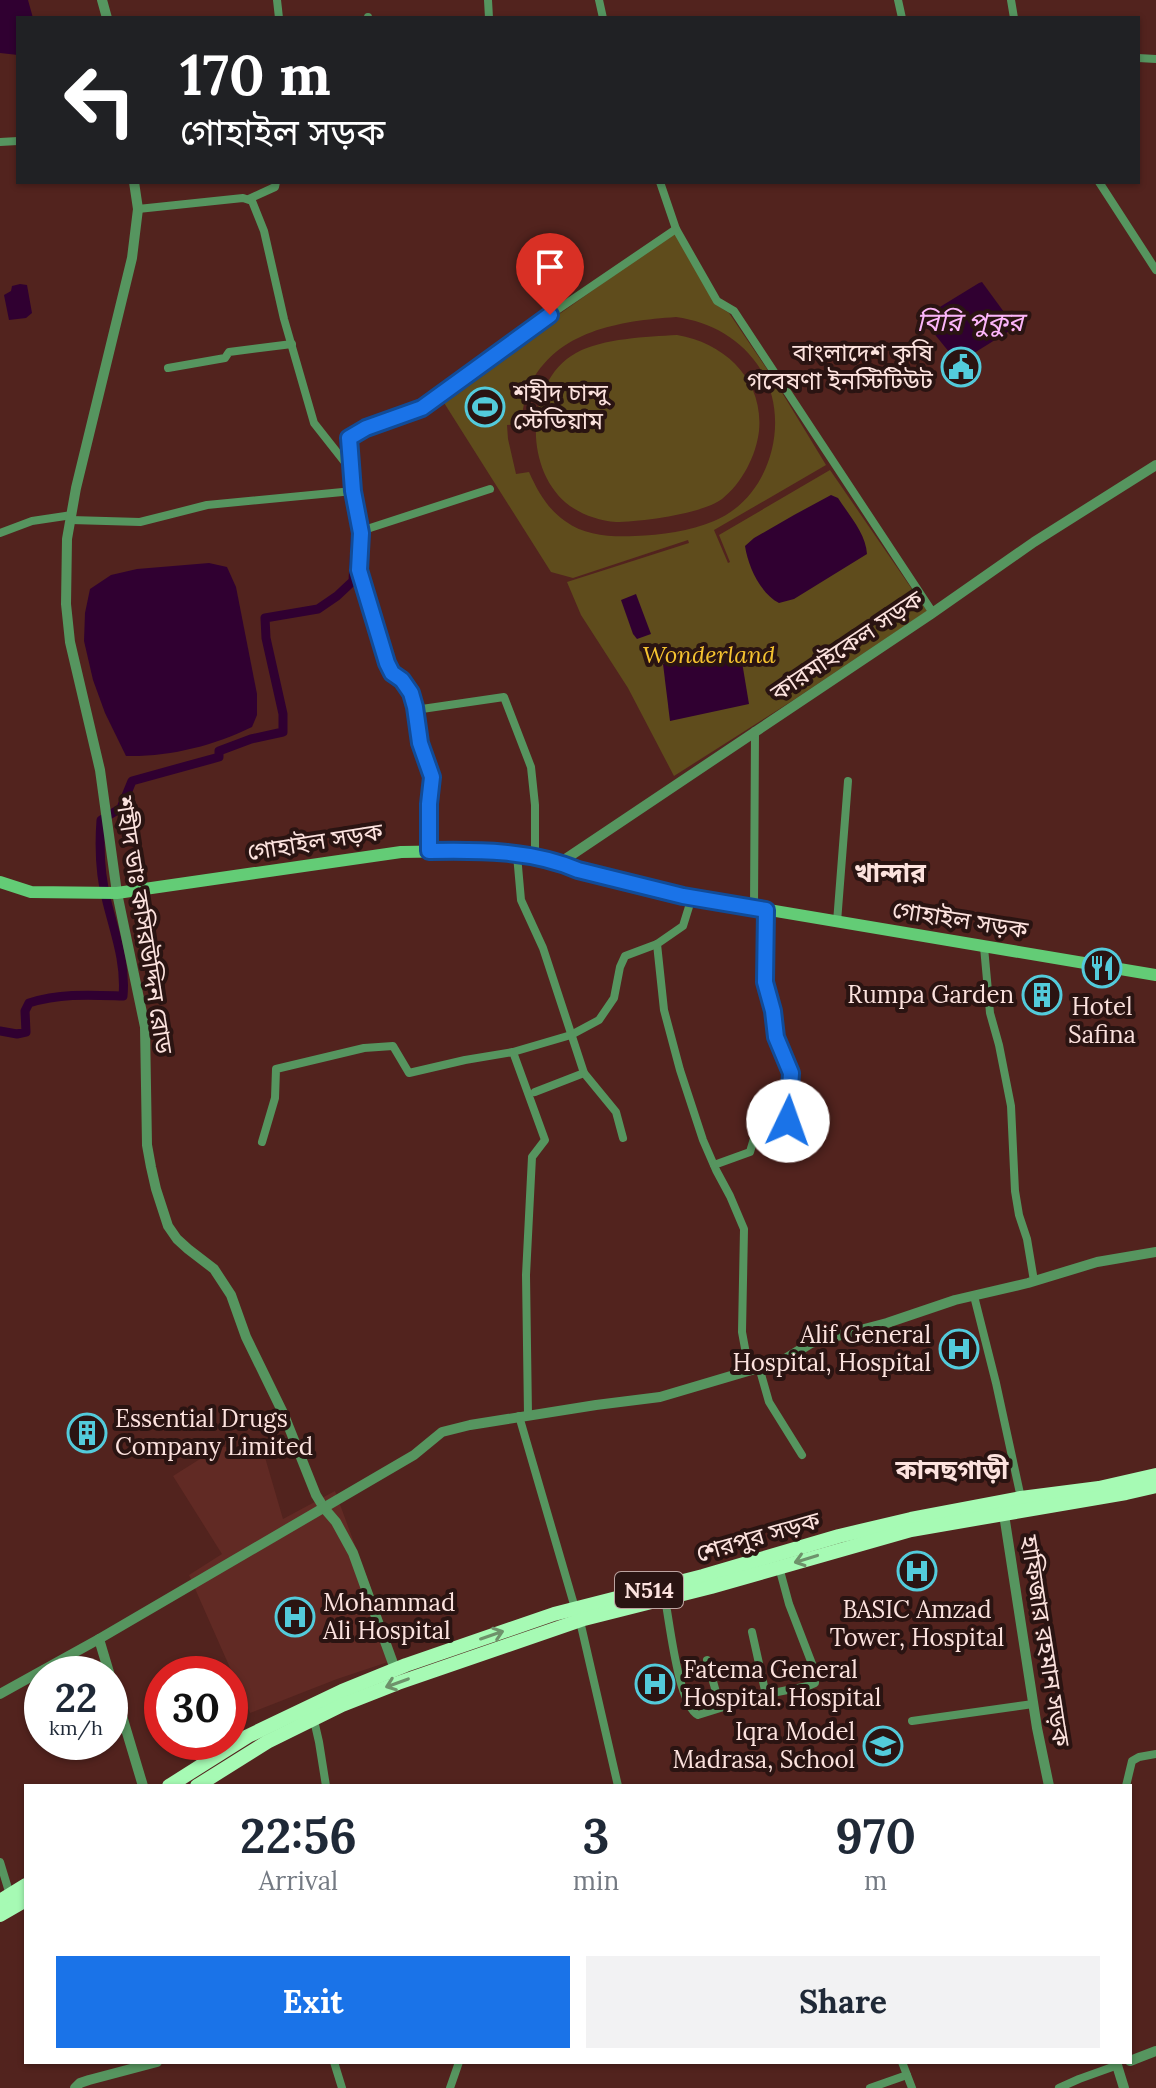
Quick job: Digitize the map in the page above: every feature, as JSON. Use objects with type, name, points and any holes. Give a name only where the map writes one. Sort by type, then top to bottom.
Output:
[{"type":"highway","name":"শেরপুর সড়ক","points":[[172,1784],[248,1736],[342,1705],[578,1614],[665,1599],[911,1530],[1003,1508],[1021,1498],[1099,1488],[1156,1475]]},
{"type":"highway","name":"শেরপুর সড়ক","points":[[200,1784],[311,1713],[395,1669],[839,1536],[939,1513],[1126,1493],[1156,1486]]},
{"type":"highway","points":[[5,1898],[24,1886]]},
{"type":"highway","points":[[0,1915],[24,1901]]},
{"type":"main road","name":"গোহাইল সড়ক","points":[[0,882],[31,892],[110,893],[401,852],[463,851],[535,856],[578,870],[692,897],[1156,975]]},
{"type":"street","name":"শহীদ ডাঃ কসিরউদ্দিন রোড","points":[[134,184],[138,209],[132,258],[71,517],[67,539],[66,604],[103,788],[108,822],[110,893],[145,1027],[147,1145],[168,1226],[177,1239],[214,1269],[231,1295],[246,1337],[284,1415],[316,1495],[353,1553],[395,1669]]},
{"type":"street","points":[[138,209],[249,199],[276,184]]},
{"type":"street","points":[[661,184],[676,229],[717,301],[734,311],[933,613]]},
{"type":"street","points":[[1100,184],[1156,270]]},
{"type":"street","points":[[249,199],[264,231],[284,319],[314,423],[351,470]]},
{"type":"street","points":[[429,851],[432,777],[420,743],[411,693],[402,680],[392,673],[359,570],[361,533],[353,491],[349,438],[366,428],[422,408],[507,344],[676,229]]},
{"type":"street","points":[[168,368],[225,358],[229,352],[292,344]]},
{"type":"street","name":"কারমাইকেল সড়ক","points":[[561,862],[1034,542],[1156,465]]},
{"type":"street","points":[[361,533],[490,489]]},
{"type":"street","points":[[0,533],[32,521],[71,517],[140,522],[207,505],[353,491]]},
{"type":"street","points":[[415,710],[504,697],[531,767],[535,856]]},
{"type":"street","points":[[714,1165],[750,1152],[755,1135],[788,1121],[791,1073],[776,1037],[765,982],[755,731]]},
{"type":"street","points":[[837,922],[848,781]]},
{"type":"street","points":[[517,855],[521,900],[543,948],[584,1073],[616,1112],[623,1138]]},
{"type":"street","points":[[262,1142],[275,1098],[276,1069],[364,1048],[393,1046],[409,1073],[513,1052],[571,1035],[599,1020],[614,998],[625,956],[657,944],[683,926],[692,897]]},
{"type":"street","points":[[657,944],[664,1010],[671,1040],[695,1116],[744,1229],[742,1332],[769,1402],[802,1455]]},
{"type":"street","points":[[984,947],[990,1013],[1011,1106],[1015,1191],[1034,1281]]},
{"type":"street","points":[[513,1052],[545,1140],[532,1157],[524,1416],[578,1614],[618,1784]]},
{"type":"street","points":[[535,1092],[584,1073]]},
{"type":"street","points":[[0,1694],[414,1455],[442,1432],[524,1416],[660,1397],[782,1361],[811,1343],[887,1323],[955,1300],[1097,1262],[1156,1252]]},
{"type":"street","points":[[974,1296],[1021,1498]]},
{"type":"street","name":"হাফিজার রহমান সড়ক","points":[[1003,1508],[1049,1784]]},
{"type":"street","points":[[665,1599],[679,1679],[693,1714],[808,1686],[815,1683],[816,1678],[779,1567]]},
{"type":"street","points":[[752,1632],[766,1695]]},
{"type":"street","points":[[99,1639],[142,1784]]},
{"type":"street","points":[[707,1660],[716,1692],[726,1706]]},
{"type":"street","points":[[912,1721],[1033,1704]]},
{"type":"street","points":[[311,1713],[326,1784]]},
{"type":"street","points":[[1126,1784],[1132,1761],[1156,1754]]},
{"type":"street","points":[[0,1862],[5,1898]]},
{"type":"street","points":[[1132,2059],[1156,2051]]},
{"type":"street","points":[[75,2088],[89,2080],[149,2064]]},
{"type":"street","points":[[335,2064],[342,2088]]},
{"type":"street","points":[[450,2088],[458,2064]]},
{"type":"street","points":[[903,2064],[912,2088]]},
{"type":"street","points":[[1059,2088],[1118,2064]]},
{"type":"street","points":[[1123,2064],[1124,2088]]},
{"type":"street","points":[[870,2088],[907,2075]]},
{"type":"shaded area","name":"Mohammad Ali Hospital","points":[[219,1447],[262,1447],[283,1519],[335,1491],[397,1659],[250,1713],[248,1656],[225,1656],[189,1575],[222,1554],[173,1476]]},
{"type":"green space","name":"Wonderland","points":[[675,232],[715,304],[729,313],[826,465],[714,530],[728,563],[719,535],[830,470],[927,611],[674,776],[628,688],[581,615],[567,582],[689,543],[688,540],[573,578],[551,572],[441,398]],"holes":[[[676,317],[689,319],[735,341],[761,370],[775,412],[775,434],[762,477],[733,510],[695,527],[655,535],[617,536],[590,533],[573,526],[548,505],[529,472],[516,474],[507,425],[520,424],[527,391],[541,368],[555,353],[573,341],[592,332],[633,322]]]},
{"type":"green space","points":[[677,335],[711,346],[725,355],[748,380],[759,413],[759,431],[747,468],[722,499],[686,513],[616,522],[586,515],[570,506],[555,491],[544,472],[538,450],[536,428],[539,405],[547,384],[559,367],[587,348],[625,339]]},
{"type":"water","points":[[0,0],[28,0],[32,16],[16,16],[16,55],[0,53]]},
{"type":"water","name":"বিরি পুকুর","points":[[982,282],[1012,323],[1011,330],[958,363],[932,331],[930,313]]},
{"type":"water","points":[[27,285],[32,313],[26,318],[9,320],[4,295],[11,291],[12,286]]},
{"type":"water","points":[[831,495],[838,498],[856,525],[864,539],[867,554],[794,599],[779,603],[766,593],[756,578],[745,546]]},
{"type":"water","points":[[209,563],[227,567],[236,587],[257,694],[257,715],[252,727],[190,749],[158,755],[126,756],[105,713],[84,641],[90,589],[111,575],[137,569]]},
{"type":"water","points":[[636,594],[651,634],[637,639],[621,600]]},
{"type":"water","points":[[740,650],[749,704],[670,721],[663,664]]},
{"type":"waterway","points":[[0,1031],[26,1032],[25,1011],[29,1003],[64,996],[123,996],[121,960],[101,871],[101,820],[121,808],[132,781],[219,757],[219,751],[283,732],[283,714],[266,638],[265,618],[318,609],[353,581],[356,527]]},
{"type":"place","name":"বাংলাদেশ কৃষি গবেষণা ইনস্টিটিউট","points":[[961,367]]},
{"type":"place","name":"শহীদ চান্দু স্টেডিয়াম","points":[[485,407]]},
{"type":"place","name":"Hotel Safina","points":[[1102,968]]},
{"type":"place","name":"Rumpa Garden","points":[[1042,995]]},
{"type":"place","name":"Alif General Hospital, Hospital","points":[[959,1349]]},
{"type":"place","name":"Essential Drugs Company Limited","points":[[87,1433]]},
{"type":"place","name":"BASIC Amzad Tower, Hospital","points":[[917,1571]]},
{"type":"place","name":"Mohammad Ali Hospital","points":[[295,1617]]},
{"type":"place","name":"Fatema General Hospital. Hospital","points":[[655,1684]]},
{"type":"place","name":"Iqra Model Madrasa, School","points":[[883,1746]]},
{"type":"district","name":"খান্দার","points":[[890,873]]},
{"type":"district","name":"কানছগাড়ী","points":[[952,1470]]},
{"type":"route","points":[[550,315],[422,408],[366,428],[349,438],[353,491],[361,533],[359,570],[387,663],[411,693],[420,743],[432,777],[429,851],[535,856],[683,896],[766,910],[765,982],[776,1037],[791,1073],[788,1121]]}]
